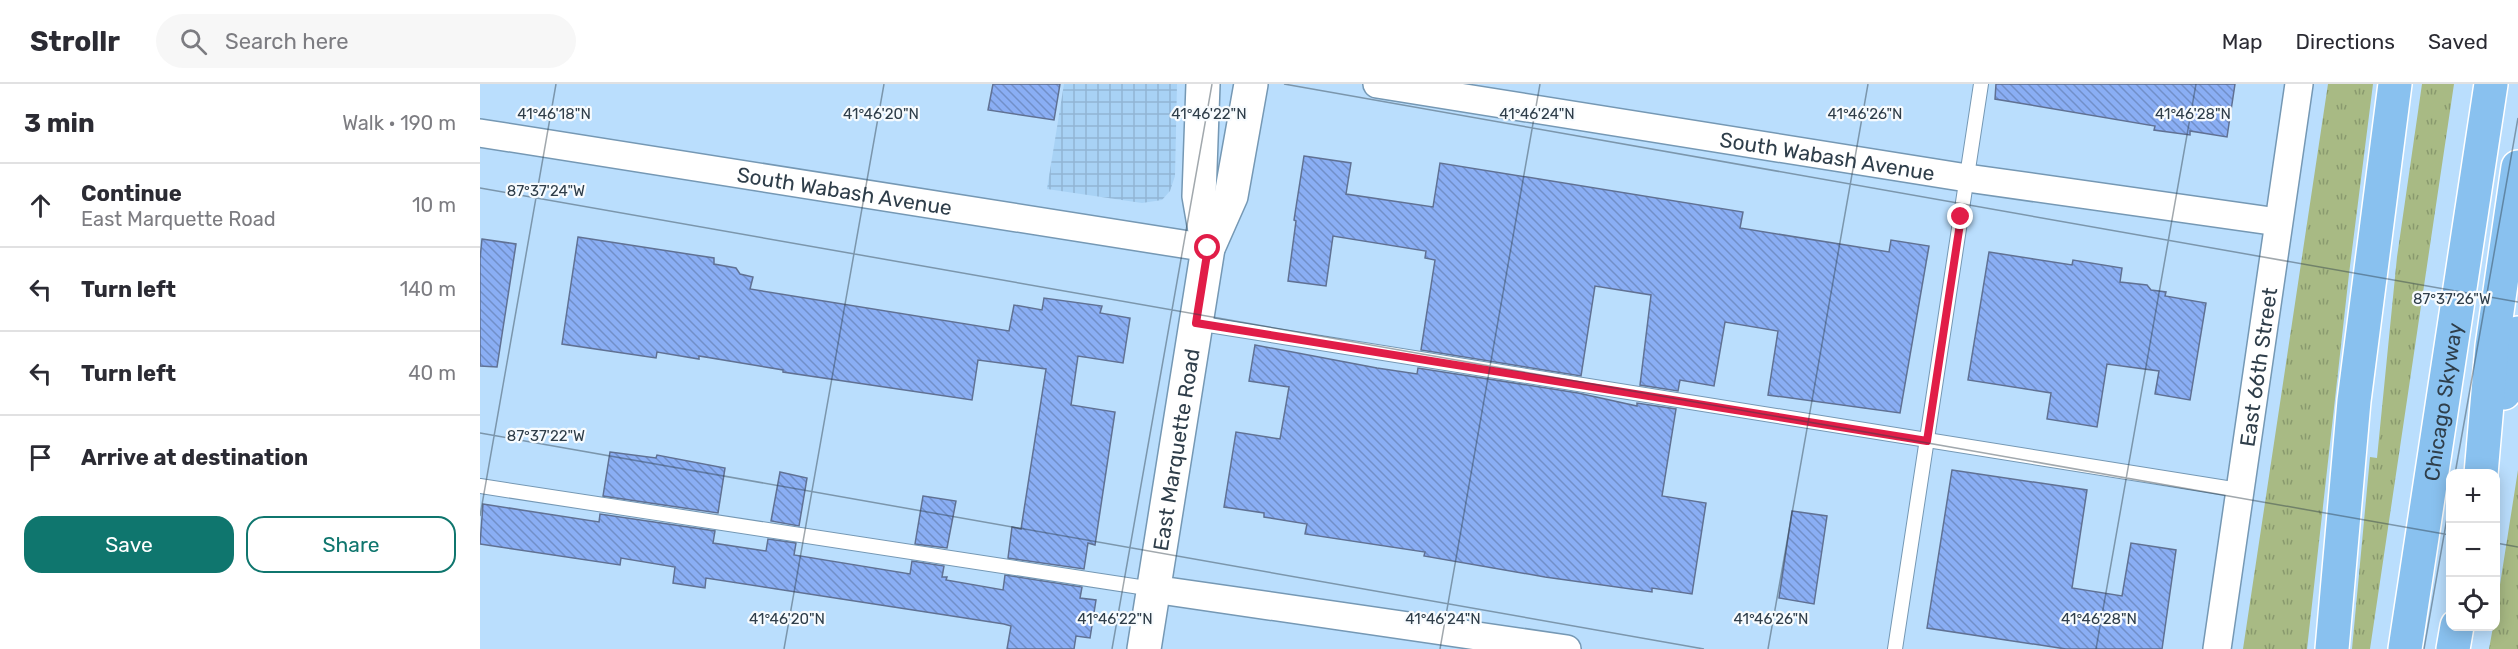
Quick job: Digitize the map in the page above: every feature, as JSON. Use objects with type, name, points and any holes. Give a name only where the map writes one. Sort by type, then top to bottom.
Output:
[{"type":"highway","points":[[2332,649],[2354,401],[2395,84]]},
{"type":"highway","name":"Chicago Skyway","points":[[2405,649],[2492,84]]},
{"type":"highway","name":"Chicago Skyway","points":[[2482,469],[2492,346],[2518,167]]},
{"type":"highway","name":"Chicago Skyway","points":[[2483,469],[2518,333]]},
{"type":"highway","points":[[2453,649],[2456,631]]},
{"type":"street","name":"East Marquette Road","points":[[1203,84],[1200,196],[1208,248]]},
{"type":"street","name":"East Marquette Road","points":[[1144,649],[1208,248],[1231,196],[1251,84]]},
{"type":"street","name":"South Wabash Avenue","points":[[1377,84],[1967,178],[2278,222]]},
{"type":"street","name":"East 66th Street","points":[[2217,649],[2299,84]]},
{"type":"street","name":"South Wabash Avenue","points":[[480,133],[1208,248]]},
{"type":"street","points":[[1153,589],[1568,649]]},
{"type":"lane","points":[[1895,649],[1981,84]]},
{"type":"lane","points":[[1196,323],[2239,490]]},
{"type":"lane","points":[[480,486],[1153,589]]},
{"type":"shaded area","points":[[1064,84],[1177,84],[1175,176],[1170,191],[1162,200],[1142,203],[1047,189]]},
{"type":"green space","points":[[2328,84],[2373,84],[2307,649],[2243,649]]},
{"type":"green space","points":[[2422,84],[2454,84],[2370,649],[2352,649],[2370,457],[2377,458],[2397,257]]},
{"type":"green space","points":[[2518,470],[2518,649],[2489,649],[2492,631],[2500,631],[2500,585]]},
{"type":"building","points":[[993,84],[1060,84],[1054,120],[988,110]]},
{"type":"building","points":[[1996,84],[2235,84],[2227,137],[2190,131],[2190,135],[2154,130],[2155,126],[1995,99]]},
{"type":"building","points":[[1304,156],[1351,163],[1346,194],[1433,207],[1440,163],[1743,212],[1740,228],[1889,252],[1891,240],[1929,246],[1900,413],[1768,395],[1778,331],[1725,322],[1714,386],[1680,380],[1678,391],[1640,385],[1651,295],[1595,286],[1581,376],[1421,350],[1435,260],[1425,258],[1426,251],[1333,236],[1326,286],[1288,281]]},
{"type":"building","points":[[578,237],[714,258],[714,264],[736,268],[740,274],[753,277],[750,289],[1009,331],[1014,305],[1042,310],[1044,298],[1102,306],[1100,313],[1130,318],[1123,363],[1078,356],[1071,405],[1115,412],[1095,545],[1088,543],[1084,569],[1008,558],[1012,527],[1021,529],[1046,369],[978,360],[972,400],[783,372],[783,370],[699,356],[699,359],[657,352],[656,358],[562,344]]},
{"type":"building","points":[[482,239],[516,244],[497,367],[480,366]]},
{"type":"building","points":[[1989,252],[2072,265],[2073,260],[2122,268],[2120,282],[2147,285],[2151,290],[2166,292],[2165,296],[2206,303],[2190,400],[2155,394],[2159,371],[2107,364],[2097,427],[2047,419],[2051,393],[1968,380]]},
{"type":"building","points":[[1255,345],[1377,368],[1417,374],[1418,368],[1578,393],[1637,406],[1637,403],[1676,409],[1662,496],[1706,503],[1692,594],[1652,588],[1652,592],[1545,577],[1424,556],[1425,552],[1305,534],[1307,524],[1264,517],[1264,513],[1224,507],[1236,432],[1280,439],[1289,387],[1249,381]]},
{"type":"building","points":[[610,452],[656,458],[657,455],[725,468],[718,513],[603,496]]},
{"type":"building","points":[[1952,470],[2087,490],[2072,588],[2122,596],[2131,543],[2176,550],[2162,649],[2066,649],[1927,628]]},
{"type":"building","points":[[780,472],[807,478],[799,526],[771,521]]},
{"type":"building","points":[[923,496],[956,501],[947,548],[915,544]]},
{"type":"building","points":[[483,504],[599,522],[600,514],[715,531],[713,543],[766,551],[768,539],[796,543],[794,555],[910,574],[912,561],[944,566],[942,577],[947,577],[946,580],[1003,590],[1005,575],[1082,587],[1080,598],[1096,600],[1090,638],[1076,636],[1074,649],[1007,649],[1011,626],[1004,624],[706,578],[705,588],[673,583],[675,567],[621,558],[620,565],[480,544]]},
{"type":"building","points":[[1792,511],[1827,516],[1814,604],[1779,598]]},
{"type":"route","points":[[1208,248],[1196,323],[1927,441],[1961,217]]}]
